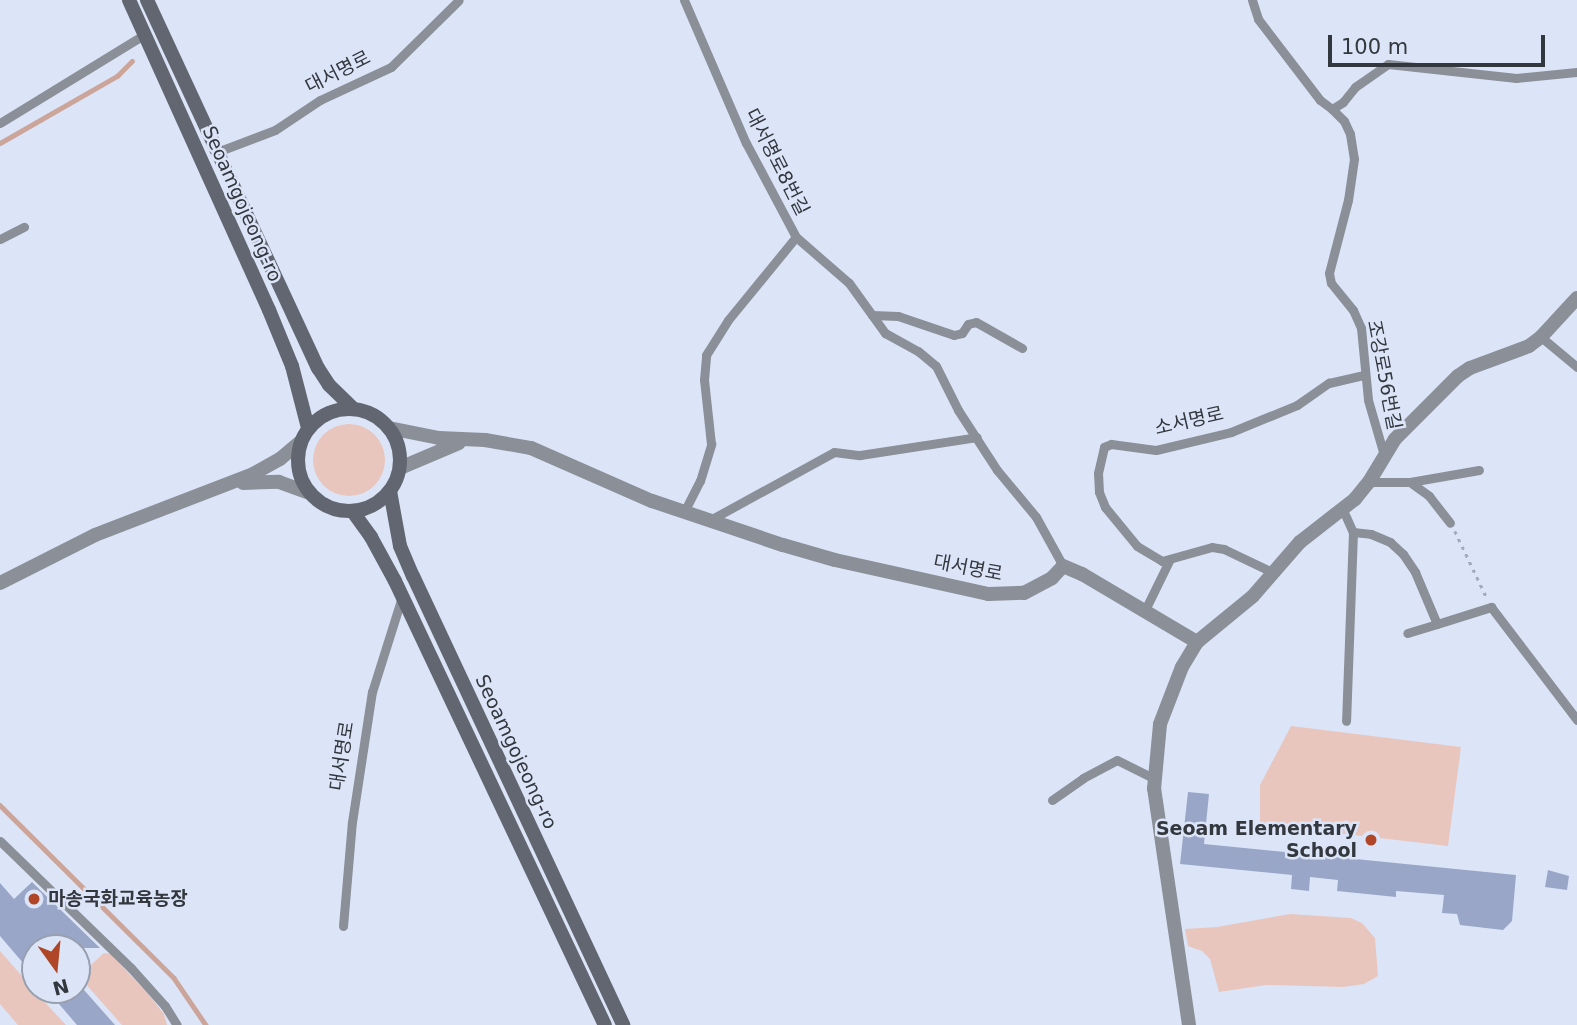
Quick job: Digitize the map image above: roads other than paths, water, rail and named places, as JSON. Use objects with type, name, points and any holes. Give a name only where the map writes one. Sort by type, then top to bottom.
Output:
[{"type":"main road","name":"Seoamgojeong-ro","points":[[130,0],[292,366],[308,428]]},
{"type":"main road","name":"Seoamgojeong-ro","points":[[147,0],[318,369],[329,385],[353,408]]},
{"type":"main road","points":[[353,408],[369,412],[388,428],[400,451],[400,468],[390,491],[369,508],[353,512],[336,510],[320,503],[307,492],[299,477],[297,460],[299,443],[308,428],[320,417],[336,410],[353,408]]},
{"type":"main road","name":"Seoamgojeong-ro","points":[[390,491],[400,546],[623,1025]]},
{"type":"main road","name":"Seoamgojeong-ro","points":[[353,512],[376,546],[402,597],[606,1025]]},
{"type":"street","points":[[1189,1025],[1155,817],[1155,779],[1160,724],[1172,689],[1197,642],[1240,609],[1300,542],[1343,510],[1369,482],[1395,439],[1458,376],[1477,365],[1529,346],[1541,337],[1577,298]]},
{"type":"street","name":"대서명로","points":[[388,428],[463,441],[485,440],[531,448],[684,512],[835,560],[988,594],[1024,593],[1052,578],[1063,566]]},
{"type":"street","points":[[400,468],[463,441]]},
{"type":"street","points":[[0,583],[95,535],[224,485],[280,459],[299,443]]},
{"type":"street","points":[[224,485],[279,482],[307,492]]},
{"type":"street","points":[[1063,566],[1145,610],[1197,642]]},
{"type":"lane","name":"대서명로","points":[[217,152],[275,130],[320,100],[391,67],[460,0]]},
{"type":"lane","name":"대서명로8번길","points":[[684,0],[746,142],[796,237],[840,274],[885,333],[918,351],[936,366],[997,470],[1036,517],[1063,566]]},
{"type":"lane","name":"조강로56번길","points":[[1252,0],[1258,19],[1320,100],[1344,121],[1350,134],[1354,159],[1348,200],[1329,273],[1331,283],[1353,310],[1361,328],[1364,374],[1376,435],[1384,455]]},
{"type":"lane","points":[[0,122],[145,34]]},
{"type":"lane","points":[[1332,109],[1388,64],[1516,78],[1577,72]]},
{"type":"lane","points":[[0,239],[24,228]]},
{"type":"lane","points":[[684,512],[700,481],[711,444],[704,380],[706,355],[728,320],[796,237]]},
{"type":"lane","points":[[872,315],[898,316],[954,335],[962,332],[968,324],[976,322],[1022,348]]},
{"type":"lane","points":[[1541,337],[1577,367]]},
{"type":"lane","name":"소서명로","points":[[1169,561],[1155,559],[1137,546],[1105,507],[1099,492],[1098,474],[1104,447],[1111,444],[1156,450],[1231,432],[1297,405],[1329,383],[1364,374]]},
{"type":"lane","points":[[710,520],[834,452],[860,455],[977,437]]},
{"type":"lane","points":[[1369,482],[1410,482],[1479,470]]},
{"type":"lane","points":[[1410,482],[1429,496],[1450,523]]},
{"type":"lane","points":[[1343,510],[1353,532],[1346,721]]},
{"type":"lane","points":[[1353,532],[1371,534],[1390,542],[1404,554],[1415,572],[1437,624]]},
{"type":"lane","points":[[1145,610],[1169,561],[1212,547],[1224,549],[1274,573]]},
{"type":"lane","name":"대서명로","points":[[343,926],[352,822],[372,692],[402,597]]},
{"type":"lane","points":[[1407,633],[1491,607],[1577,720]]},
{"type":"lane","points":[[1052,800],[1083,778],[1117,760],[1155,779]]},
{"type":"lane","points":[[0,841],[131,968],[165,1006],[177,1025]]},
{"type":"waterway","points":[[0,143],[117,76],[132,61]]},
{"type":"waterway","points":[[0,805],[174,978],[206,1025]]},
{"type":"place","name":"Seoam Elementary School","points":[[1371,840]]},
{"type":"place","name":"마송국화교육농장","points":[[34,899]]}]
